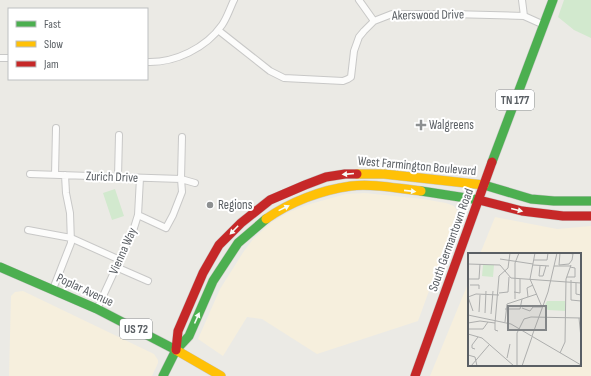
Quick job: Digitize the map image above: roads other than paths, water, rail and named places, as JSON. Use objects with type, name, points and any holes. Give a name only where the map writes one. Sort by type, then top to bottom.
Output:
[{"type":"main road","name":"South Germantown Road","points":[[415,376],[521,83],[553,0]]},
{"type":"main road","name":"West Farmington Boulevard","points":[[176,350],[178,330],[203,272],[219,245],[241,223],[270,200],[326,177],[345,174],[384,174],[484,185],[531,199],[554,201],[591,201]]},
{"type":"main road","name":"West Farmington Boulevard","points":[[176,350],[189,336],[213,281],[238,243],[276,212],[308,196],[351,186],[372,186],[479,200],[522,211],[563,216],[591,216]]},
{"type":"main road","name":"Poplar Avenue","points":[[0,267],[97,309],[176,350],[221,376]]},
{"type":"main road","points":[[163,376],[176,350]]},
{"type":"street","points":[[148,62],[166,61],[190,52],[209,39],[224,23],[234,0]]},
{"type":"street","points":[[359,0],[374,21]]},
{"type":"street","points":[[522,0],[524,16]]},
{"type":"street","name":"Akerswood Drive","points":[[218,30],[270,71],[284,78],[343,81],[348,80],[351,77],[356,44],[364,31],[374,21],[392,14],[406,13],[524,16],[544,25]]},
{"type":"street","points":[[55,175],[56,128]]},
{"type":"street","points":[[118,177],[119,135]]},
{"type":"street","name":"Vienna Way","points":[[138,215],[166,228],[182,192],[182,137]]},
{"type":"street","name":"Zurich Drive","points":[[30,174],[181,179],[195,183]]},
{"type":"street","points":[[53,289],[71,243],[70,213],[64,175]]},
{"type":"street","name":"Vienna Way","points":[[97,309],[130,240],[138,215],[140,178]]},
{"type":"street","points":[[28,230],[71,238],[120,260]]},
{"type":"street","points":[[116,267],[148,281]]},
{"type":"place","name":"Walgreens","points":[[421,125]]},
{"type":"place","name":"Regions","points":[[210,205]]}]
